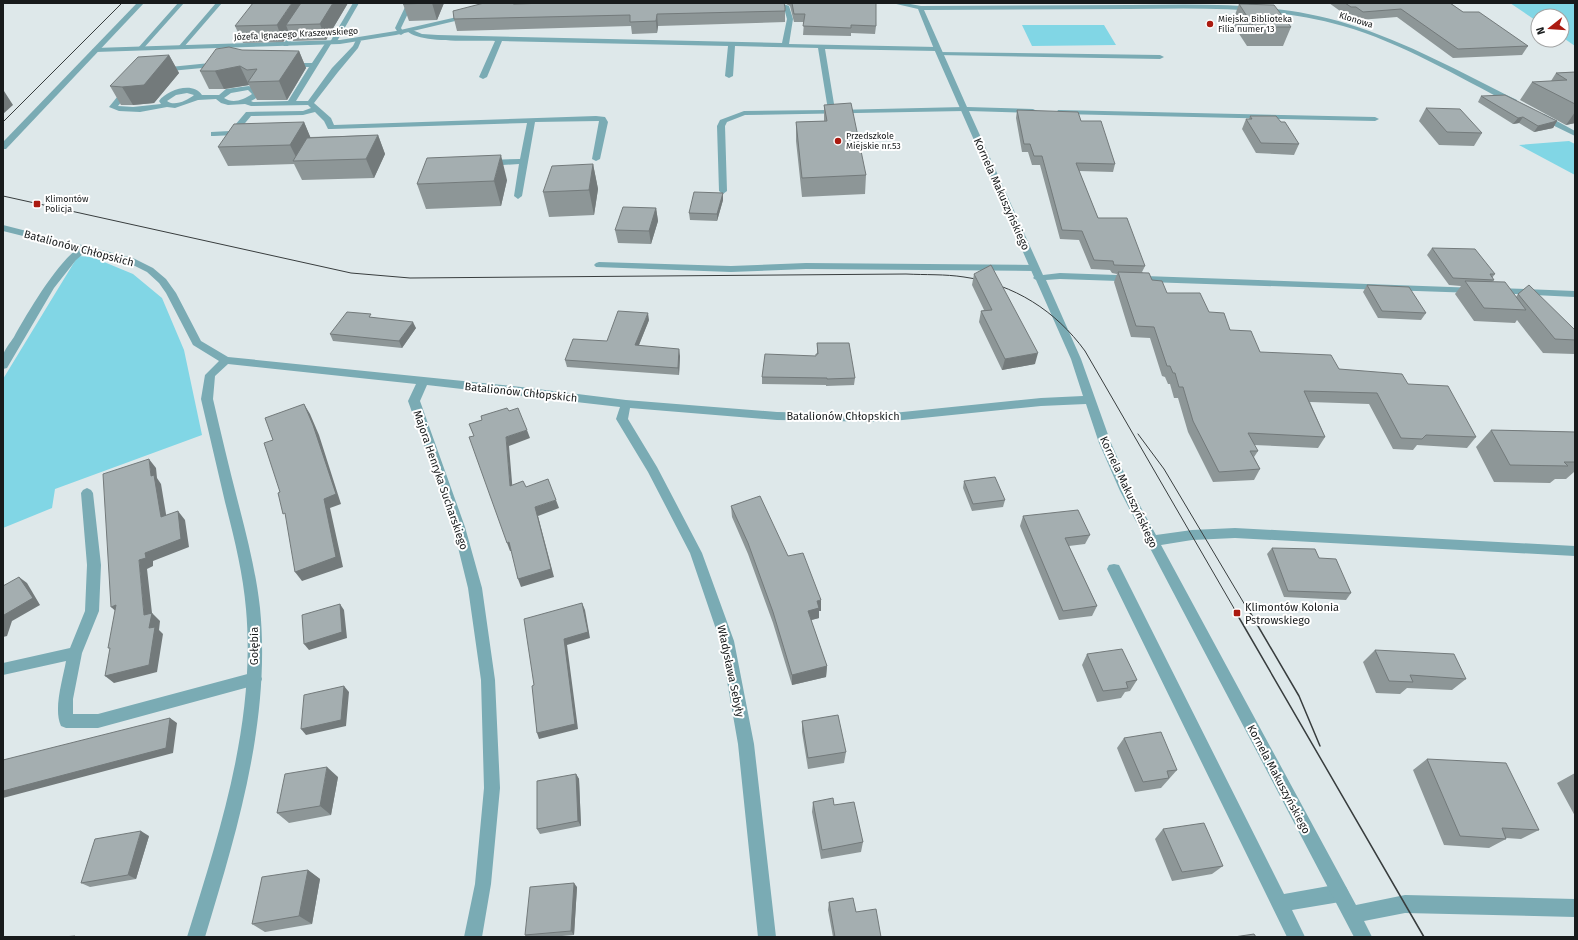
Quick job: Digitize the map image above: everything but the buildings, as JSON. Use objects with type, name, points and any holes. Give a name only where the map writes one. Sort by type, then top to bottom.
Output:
[{"type":"street","points":[[3,147],[94,50],[141,3]]},
{"type":"street","points":[[140,49],[181,3]]},
{"type":"street","points":[[180,48],[219,3]]},
{"type":"street","points":[[286,44],[313,3]]},
{"type":"street","points":[[290,104],[314,65],[356,3]]},
{"type":"street","points":[[401,33],[398,28],[410,3]]},
{"type":"street","name":"Klonowa","points":[[895,3],[922,8],[1210,6],[1294,13],[1345,25],[1377,36],[1446,68],[1521,106]]},
{"type":"street","points":[[1245,8],[1258,3]]},
{"type":"street","points":[[759,6],[781,5],[787,7],[790,19],[785,46]]},
{"type":"street","name":"Kornela Makuszyńskiego","points":[[922,8],[921,12],[938,51],[1076,360],[1089,400],[1114,466],[1152,541],[1363,937]]},
{"type":"street","name":"Józefa Ignacego Kraszewskiego","points":[[94,50],[180,48],[245,49],[286,44],[358,41],[410,31],[480,13]]},
{"type":"street","points":[[410,31],[424,36],[499,39],[1160,57]]},
{"type":"street","points":[[483,77],[499,39]]},
{"type":"street","points":[[310,103],[335,70],[356,47],[358,41]]},
{"type":"street","points":[[729,76],[732,45]]},
{"type":"street","points":[[821,47],[832,112]]},
{"type":"street","points":[[150,71],[214,66],[228,62]]},
{"type":"street","points":[[281,65],[314,65]]},
{"type":"street","points":[[136,80],[113,107],[117,109],[134,109],[187,103],[196,98],[221,97],[230,91],[243,88],[254,90],[256,92],[255,95],[246,101],[227,103],[220,100],[221,97]]},
{"type":"street","points":[[168,105],[163,101],[164,98],[174,93],[192,91],[196,93],[196,98]]},
{"type":"street","points":[[246,101],[251,104],[310,103],[328,120],[331,127],[596,118],[602,119],[604,122],[596,159]]},
{"type":"street","points":[[214,134],[232,134],[249,114],[302,113],[317,109]]},
{"type":"street","points":[[723,191],[721,126],[724,120],[733,116],[744,114],[964,109],[1040,111]]},
{"type":"street","points":[[1056,111],[1375,119]]},
{"type":"street","points":[[1535,113],[1575,134]]},
{"type":"street","points":[[518,196],[531,120]]},
{"type":"street","points":[[477,163],[524,161]]},
{"type":"street","name":"Batalionów Chłopskich","points":[[3,228],[130,260],[150,270],[163,281],[197,342],[226,360],[513,390],[626,404],[777,416],[883,418],[1041,402],[1089,400]]},
{"type":"street","points":[[3,366],[39,305],[66,265],[73,257],[85,248]]},
{"type":"street","points":[[599,265],[731,269],[806,266],[1036,273],[1060,276],[1575,294]]},
{"type":"street","name":"Gołębia","points":[[196,937],[228,832],[246,750],[254,679],[254,620],[244,556],[207,399],[210,375],[226,360]]},
{"type":"street","name":"Majora Henryka Sucharskiego","points":[[423,381],[414,401],[459,527],[476,588],[488,680],[492,788],[483,884],[473,937]]},
{"type":"street","name":"Władysława Sebyły","points":[[626,404],[622,419],[653,470],[696,553],[714,598],[727,641],[746,744],[767,937]]},
{"type":"street","points":[[87,493],[94,565],[92,611],[75,653],[66,699],[66,721],[98,721],[254,679]]},
{"type":"street","points":[[1152,541],[1192,535],[1235,533],[1575,551]]},
{"type":"street","points":[[1114,569],[1296,937]]},
{"type":"street","points":[[3,669],[75,653]]},
{"type":"street","points":[[1280,903],[1340,892]]},
{"type":"street","points":[[1351,915],[1405,904],[1575,908]]},
{"type":"shaded area","points":[[1510,3],[1575,3],[1575,46],[1570,43],[1570,8],[1530,8],[1530,17]]},
{"type":"shaded area","points":[[1022,25],[1104,25],[1116,45],[1032,46]]},
{"type":"shaded area","points":[[1569,141],[1575,144],[1575,175],[1519,145]]},
{"type":"shaded area","points":[[78,256],[92,257],[133,274],[162,298],[184,350],[202,435],[55,489],[52,508],[3,528],[3,379]]},
{"type":"tram line","points":[[3,122],[122,3]]},
{"type":"tram line","points":[[3,196],[351,273],[410,278],[906,274],[957,276],[1000,286],[1017,293],[1047,312],[1074,337],[1085,351],[1235,610]]},
{"type":"tram line","points":[[1138,434],[1164,469],[1248,610]]},
{"type":"tram line","points":[[1234,609],[1424,937]]},
{"type":"tram line","points":[[1248,609],[1299,696],[1320,746]]},
{"type":"place","name":"Miejska Biblioteka Filia numer 13","points":[[1210,24]]},
{"type":"place","name":"Przedszkole Miejskie nr.53","points":[[838,141]]},
{"type":"place","name":"Klimontów Policja","points":[[37,204]]},
{"type":"place","name":"Klimontów Kolonia Pstrowskiego","points":[[1237,613]]}]
